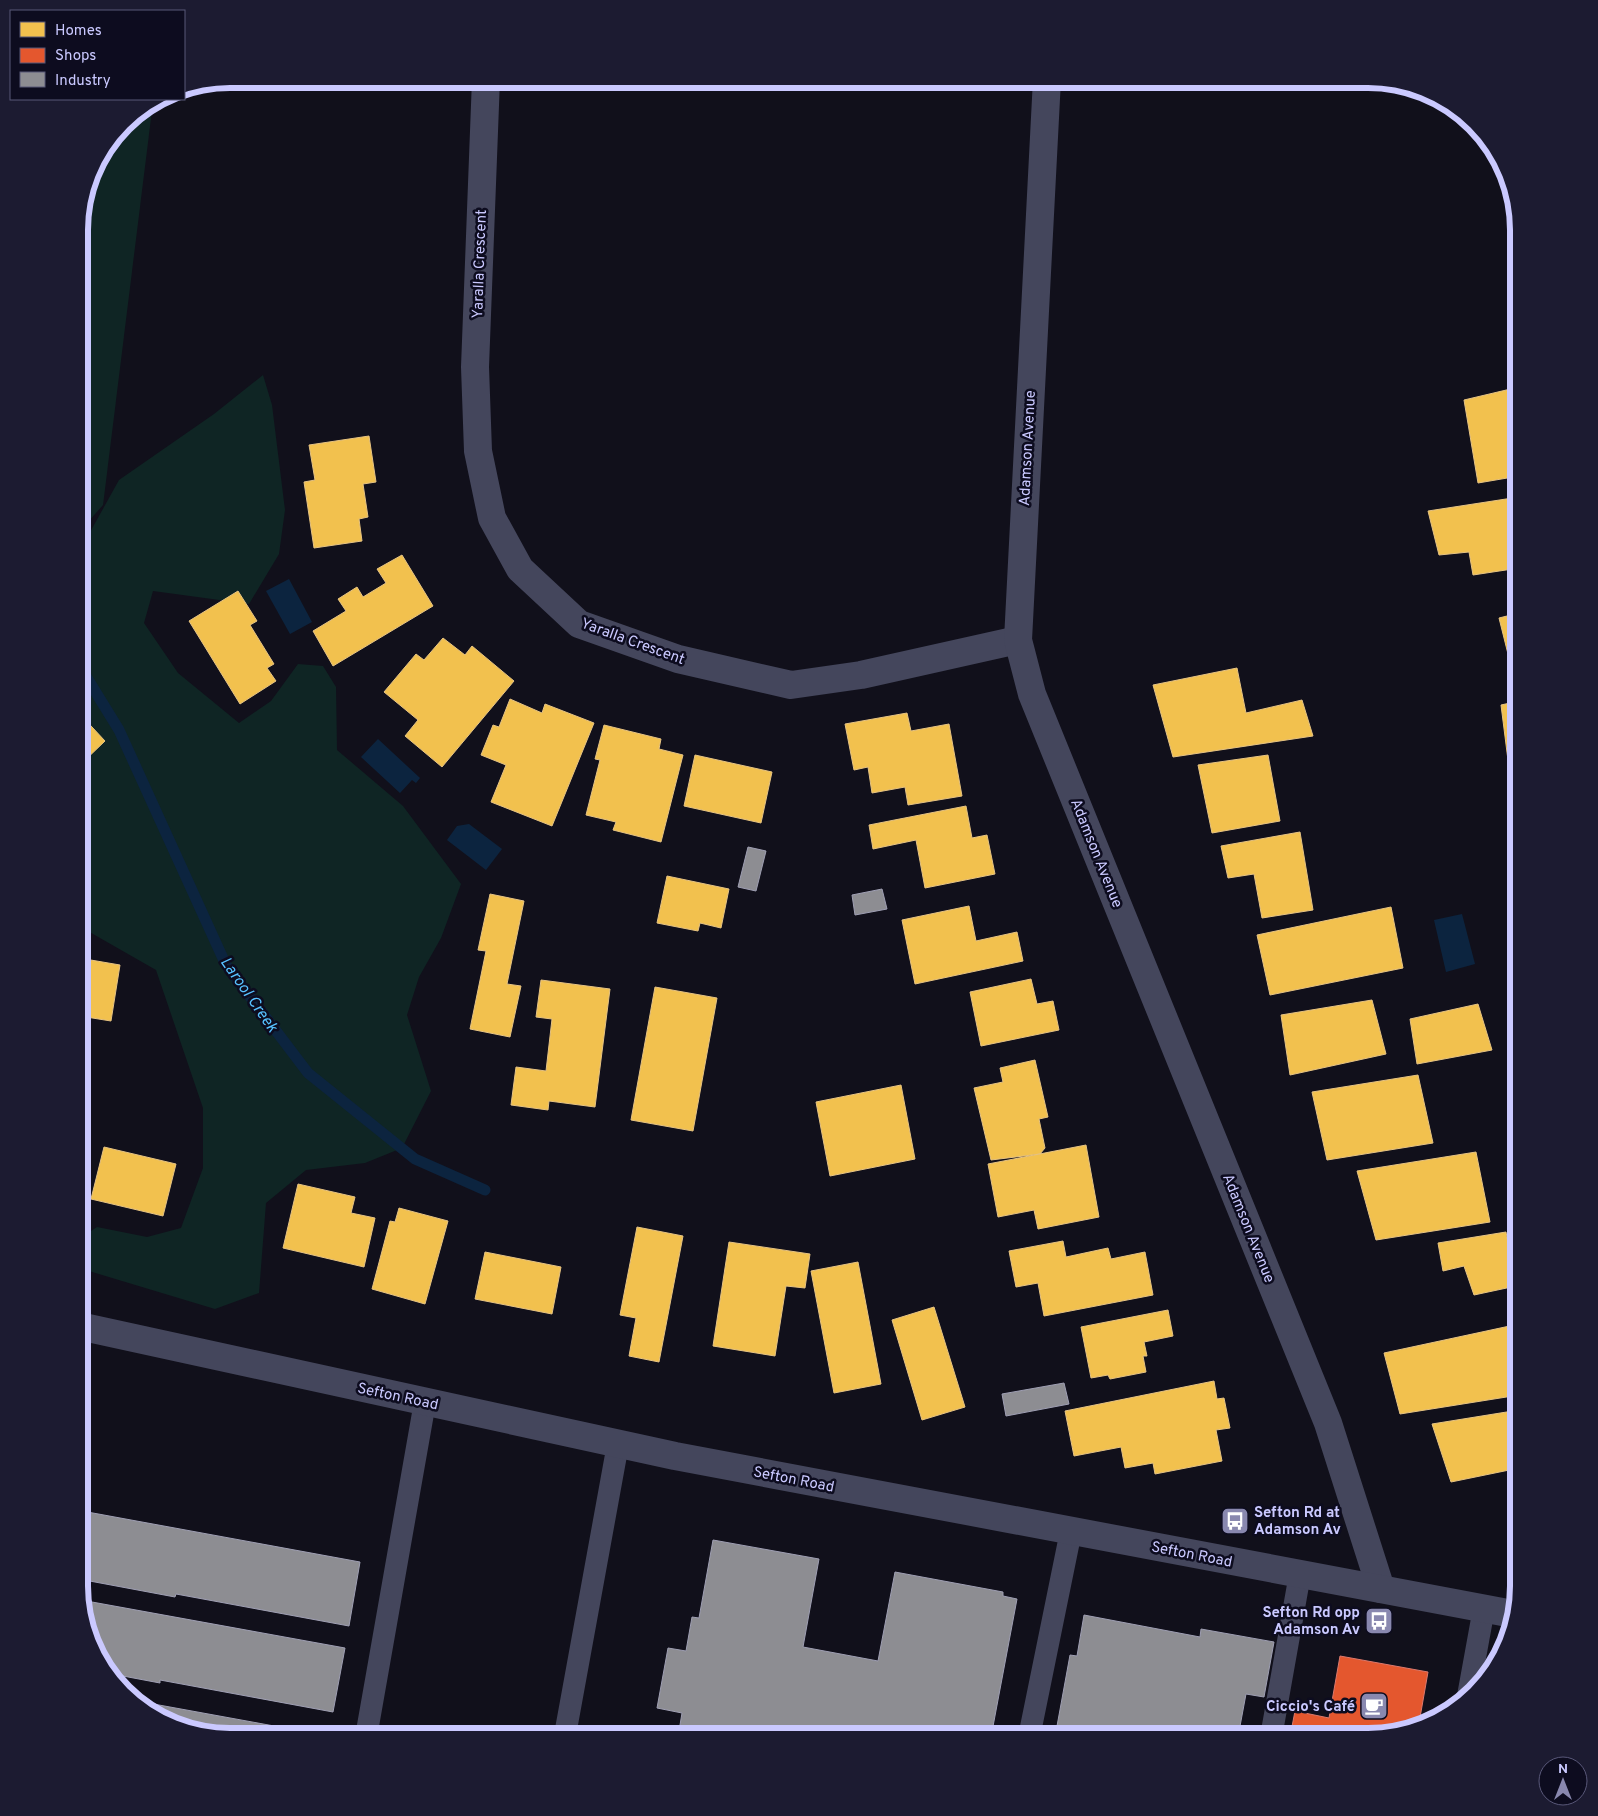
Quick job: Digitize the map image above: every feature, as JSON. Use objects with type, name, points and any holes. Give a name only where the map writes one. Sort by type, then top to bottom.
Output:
[{"type":"street","name":"Yaralla Crescent","points":[[486,88],[475,367],[478,451],[492,518],[520,570],[579,624],[678,658],[791,685],[861,675],[1018,640]]},
{"type":"street","name":"Adamson Avenue","points":[[1047,88],[1018,640],[1032,694],[1328,1423],[1381,1589]]},
{"type":"street","name":"Sefton Road","points":[[88,1328],[675,1456],[1508,1613]]},
{"type":"lane","points":[[368,1728],[425,1402]]},
{"type":"lane","points":[[566,1728],[618,1444]]},
{"type":"lane","points":[[1031,1728],[1071,1531]]},
{"type":"lane","points":[[1274,1728],[1300,1574]]},
{"type":"lane","points":[[1470,1685],[1484,1608]]},
{"type":"green space","points":[[152,111],[103,505],[88,522],[88,220],[90,202],[98,175],[117,143],[136,123]]},
{"type":"green space","points":[[263,375],[272,405],[285,510],[279,554],[249,604],[153,591],[144,623],[178,673],[239,723],[271,701],[298,664],[323,666],[336,687],[337,750],[403,806],[461,884],[441,938],[419,977],[407,1015],[431,1091],[402,1148],[365,1163],[306,1170],[266,1203],[259,1293],[215,1309],[88,1271],[88,1233],[97,1227],[147,1237],[181,1228],[203,1168],[203,1108],[156,970],[88,931],[88,536],[119,480],[214,414]]},
{"type":"water","points":[[289,579],[312,622],[290,634],[266,591]]},
{"type":"water","points":[[378,739],[420,778],[416,783],[412,780],[400,793],[361,757]]},
{"type":"water","points":[[469,824],[502,849],[486,870],[447,840],[457,826]]},
{"type":"water","points":[[1462,914],[1475,964],[1446,972],[1434,920]]},
{"type":"building: Homes","points":[[1510,389],[1510,478],[1478,483],[1464,400]]},
{"type":"building: Homes","points":[[369,436],[376,482],[363,484],[368,517],[359,519],[362,541],[314,548],[304,482],[315,480],[309,445]]},
{"type":"building: Homes","points":[[1510,498],[1510,569],[1473,575],[1469,552],[1439,555],[1428,511]]},
{"type":"building: Homes","points":[[402,555],[433,606],[333,666],[313,631],[346,611],[338,599],[357,587],[363,597],[386,583],[377,569]]},
{"type":"building: Homes","points":[[238,591],[257,621],[250,625],[274,664],[267,668],[276,681],[240,704],[189,621]]},
{"type":"building: Homes","points":[[1510,615],[1510,662],[1499,618]]},
{"type":"building: Homes","points":[[443,638],[465,655],[472,646],[514,681],[442,767],[405,736],[418,720],[384,692],[416,654],[424,660]]},
{"type":"building: Homes","points":[[1237,668],[1246,713],[1302,700],[1313,736],[1173,757],[1153,685]]},
{"type":"building: Homes","points":[[510,699],[542,713],[545,704],[594,723],[552,826],[491,802],[506,765],[481,755],[493,725],[499,727]]},
{"type":"building: Homes","points":[[1510,703],[1509,768],[1501,705]]},
{"type":"building: Homes","points":[[907,713],[911,731],[949,724],[962,796],[908,805],[905,787],[872,793],[868,767],[854,770],[845,724]]},
{"type":"building: Homes","points":[[88,723],[105,741],[88,757]]},
{"type":"building: Homes","points":[[604,725],[661,739],[659,749],[683,755],[661,842],[613,830],[616,822],[586,815],[600,760],[595,759]]},
{"type":"building: Homes","points":[[695,755],[772,772],[761,823],[684,806]]},
{"type":"building: Homes","points":[[1268,755],[1280,821],[1212,833],[1198,765]]},
{"type":"building: Homes","points":[[966,806],[972,838],[987,835],[995,874],[925,888],[916,840],[873,849],[869,825]]},
{"type":"building: Homes","points":[[1300,832],[1313,910],[1262,918],[1254,874],[1228,878],[1221,846]]},
{"type":"building: Homes","points":[[667,876],[729,889],[721,928],[700,923],[698,931],[657,923]]},
{"type":"building: Homes","points":[[490,894],[524,901],[507,984],[521,986],[510,1037],[470,1029],[486,951],[478,950]]},
{"type":"building: Homes","points":[[969,906],[976,941],[1017,932],[1023,961],[915,984],[902,920]]},
{"type":"building: Homes","points":[[1391,907],[1403,968],[1270,995],[1257,935]]},
{"type":"building: Homes","points":[[88,960],[120,965],[111,1021],[88,1017]]},
{"type":"building: Homes","points":[[1031,979],[1037,1004],[1053,1001],[1059,1030],[981,1046],[970,992]]},
{"type":"building: Homes","points":[[541,980],[610,989],[595,1107],[549,1101],[548,1110],[511,1105],[516,1067],[546,1071],[552,1019],[536,1017]]},
{"type":"building: Homes","points":[[655,987],[717,998],[693,1131],[631,1120]]},
{"type":"building: Homes","points":[[1372,1000],[1386,1054],[1290,1075],[1281,1015]]},
{"type":"building: Homes","points":[[1478,1004],[1492,1050],[1417,1064],[1410,1019]]},
{"type":"building: Homes","points":[[1035,1060],[1048,1117],[1039,1119],[1045,1148],[1040,1154],[991,1160],[974,1088],[1003,1082],[1000,1068]]},
{"type":"building: Homes","points":[[1418,1075],[1433,1143],[1327,1160],[1312,1092]]},
{"type":"building: Homes","points":[[901,1085],[915,1159],[830,1176],[816,1102]]},
{"type":"building: Homes","points":[[1086,1145],[1099,1217],[1038,1229],[1034,1210],[998,1217],[988,1164]]},
{"type":"building: Homes","points":[[104,1147],[176,1164],[163,1216],[91,1199]]},
{"type":"building: Homes","points":[[1476,1152],[1490,1222],[1376,1240],[1357,1171]]},
{"type":"building: Homes","points":[[298,1184],[355,1197],[351,1213],[375,1218],[364,1267],[283,1248]]},
{"type":"building: Homes","points":[[399,1208],[448,1221],[425,1304],[372,1289],[390,1221],[395,1222]]},
{"type":"building: Homes","points":[[637,1227],[683,1236],[659,1362],[629,1356],[636,1318],[620,1315]]},
{"type":"building: Homes","points":[[1506,1232],[1510,1254],[1510,1287],[1474,1295],[1464,1266],[1443,1271],[1438,1243]]},
{"type":"building: Homes","points":[[1063,1241],[1066,1257],[1108,1248],[1111,1259],[1145,1252],[1153,1295],[1044,1316],[1038,1283],[1016,1287],[1009,1251]]},
{"type":"building: Homes","points":[[729,1242],[810,1254],[805,1288],[786,1286],[775,1356],[713,1346]]},
{"type":"building: Homes","points":[[485,1252],[561,1267],[552,1314],[475,1299]]},
{"type":"building: Homes","points":[[858,1262],[881,1384],[834,1393],[811,1271]]},
{"type":"building: Homes","points":[[934,1307],[965,1407],[922,1420],[892,1320]]},
{"type":"building: Homes","points":[[1168,1310],[1173,1336],[1144,1342],[1147,1356],[1143,1356],[1146,1372],[1110,1379],[1108,1375],[1091,1378],[1081,1327]]},
{"type":"building: Homes","points":[[1510,1326],[1510,1396],[1400,1414],[1384,1353]]},
{"type":"building: Homes","points":[[1214,1381],[1217,1399],[1224,1398],[1230,1428],[1216,1430],[1222,1461],[1155,1474],[1153,1463],[1125,1468],[1121,1447],[1074,1456],[1065,1411]]},
{"type":"building: Homes","points":[[1510,1411],[1510,1470],[1451,1482],[1432,1424]]},
{"type":"building: Shops","points":[[1340,1656],[1428,1672],[1420,1719],[1387,1727],[1292,1728],[1295,1711],[1329,1718]]},
{"type":"building: Industry","points":[[748,847],[766,851],[756,891],[738,887]]},
{"type":"building: Industry","points":[[882,889],[887,909],[855,915],[852,895]]},
{"type":"building: Industry","points":[[1064,1383],[1069,1404],[1006,1416],[1002,1394]]},
{"type":"building: Industry","points":[[88,1512],[360,1562],[349,1626],[176,1594],[175,1597],[88,1581]]},
{"type":"building: Industry","points":[[713,1540],[819,1559],[803,1647],[878,1661],[895,1572],[1003,1592],[1003,1596],[1017,1599],[993,1728],[680,1728],[682,1713],[657,1708],[668,1648],[686,1651],[692,1617],[699,1618]]},
{"type":"building: Industry","points":[[89,1601],[345,1648],[333,1712],[160,1680],[160,1683],[119,1675],[98,1641],[90,1614]]},
{"type":"building: Industry","points":[[1084,1615],[1200,1637],[1201,1629],[1274,1642],[1264,1697],[1246,1694],[1240,1728],[1057,1728],[1070,1655],[1077,1656]]},
{"type":"building: Industry","points":[[149,1703],[285,1728],[230,1728],[193,1724],[175,1718]]},
{"type":"waterway","name":"Larool Creek","points":[[88,680],[119,730],[226,965],[308,1073],[415,1159],[485,1190]]},
{"type":"place","name":"Sefton Rd at Adamson Av","points":[[1235,1521]]},
{"type":"place","name":"Sefton Rd opp Adamson Av","points":[[1379,1621]]},
{"type":"place","name":"Ciccio's Café","points":[[1374,1706]]}]
